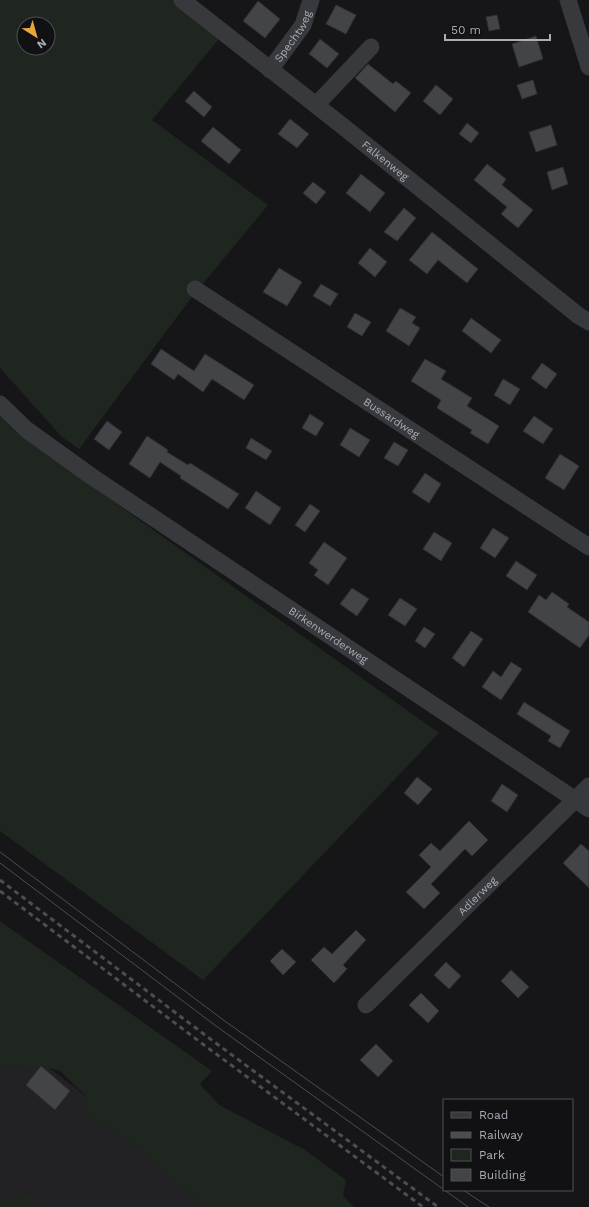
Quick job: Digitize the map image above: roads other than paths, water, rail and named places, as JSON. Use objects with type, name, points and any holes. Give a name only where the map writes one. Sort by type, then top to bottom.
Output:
[{"type":"street","name":"Falkenweg","points":[[182,0],[316,105],[579,316],[589,322]]},
{"type":"street","name":"Spechtweg","points":[[270,70],[303,25],[311,0]]},
{"type":"street","points":[[568,0],[589,67]]},
{"type":"street","points":[[316,105],[370,47]]},
{"type":"street","name":"Bussardweg","points":[[195,289],[589,547]]},
{"type":"street","name":"Birkenwerderweg","points":[[0,404],[27,430],[68,460],[583,804]]},
{"type":"street","name":"Adlerweg","points":[[366,1005],[583,804],[589,786]]},
{"type":"tram line","points":[[0,852],[222,1019],[443,1176]]},
{"type":"tram line","points":[[0,863],[216,1026],[443,1189]]},
{"type":"tram line","points":[[446,1191],[468,1207]]},
{"type":"tram line","points":[[465,1191],[489,1207]]},
{"type":"railway","points":[[0,880],[209,1038],[438,1207]]},
{"type":"railway","points":[[0,891],[204,1045],[423,1207]]}]
